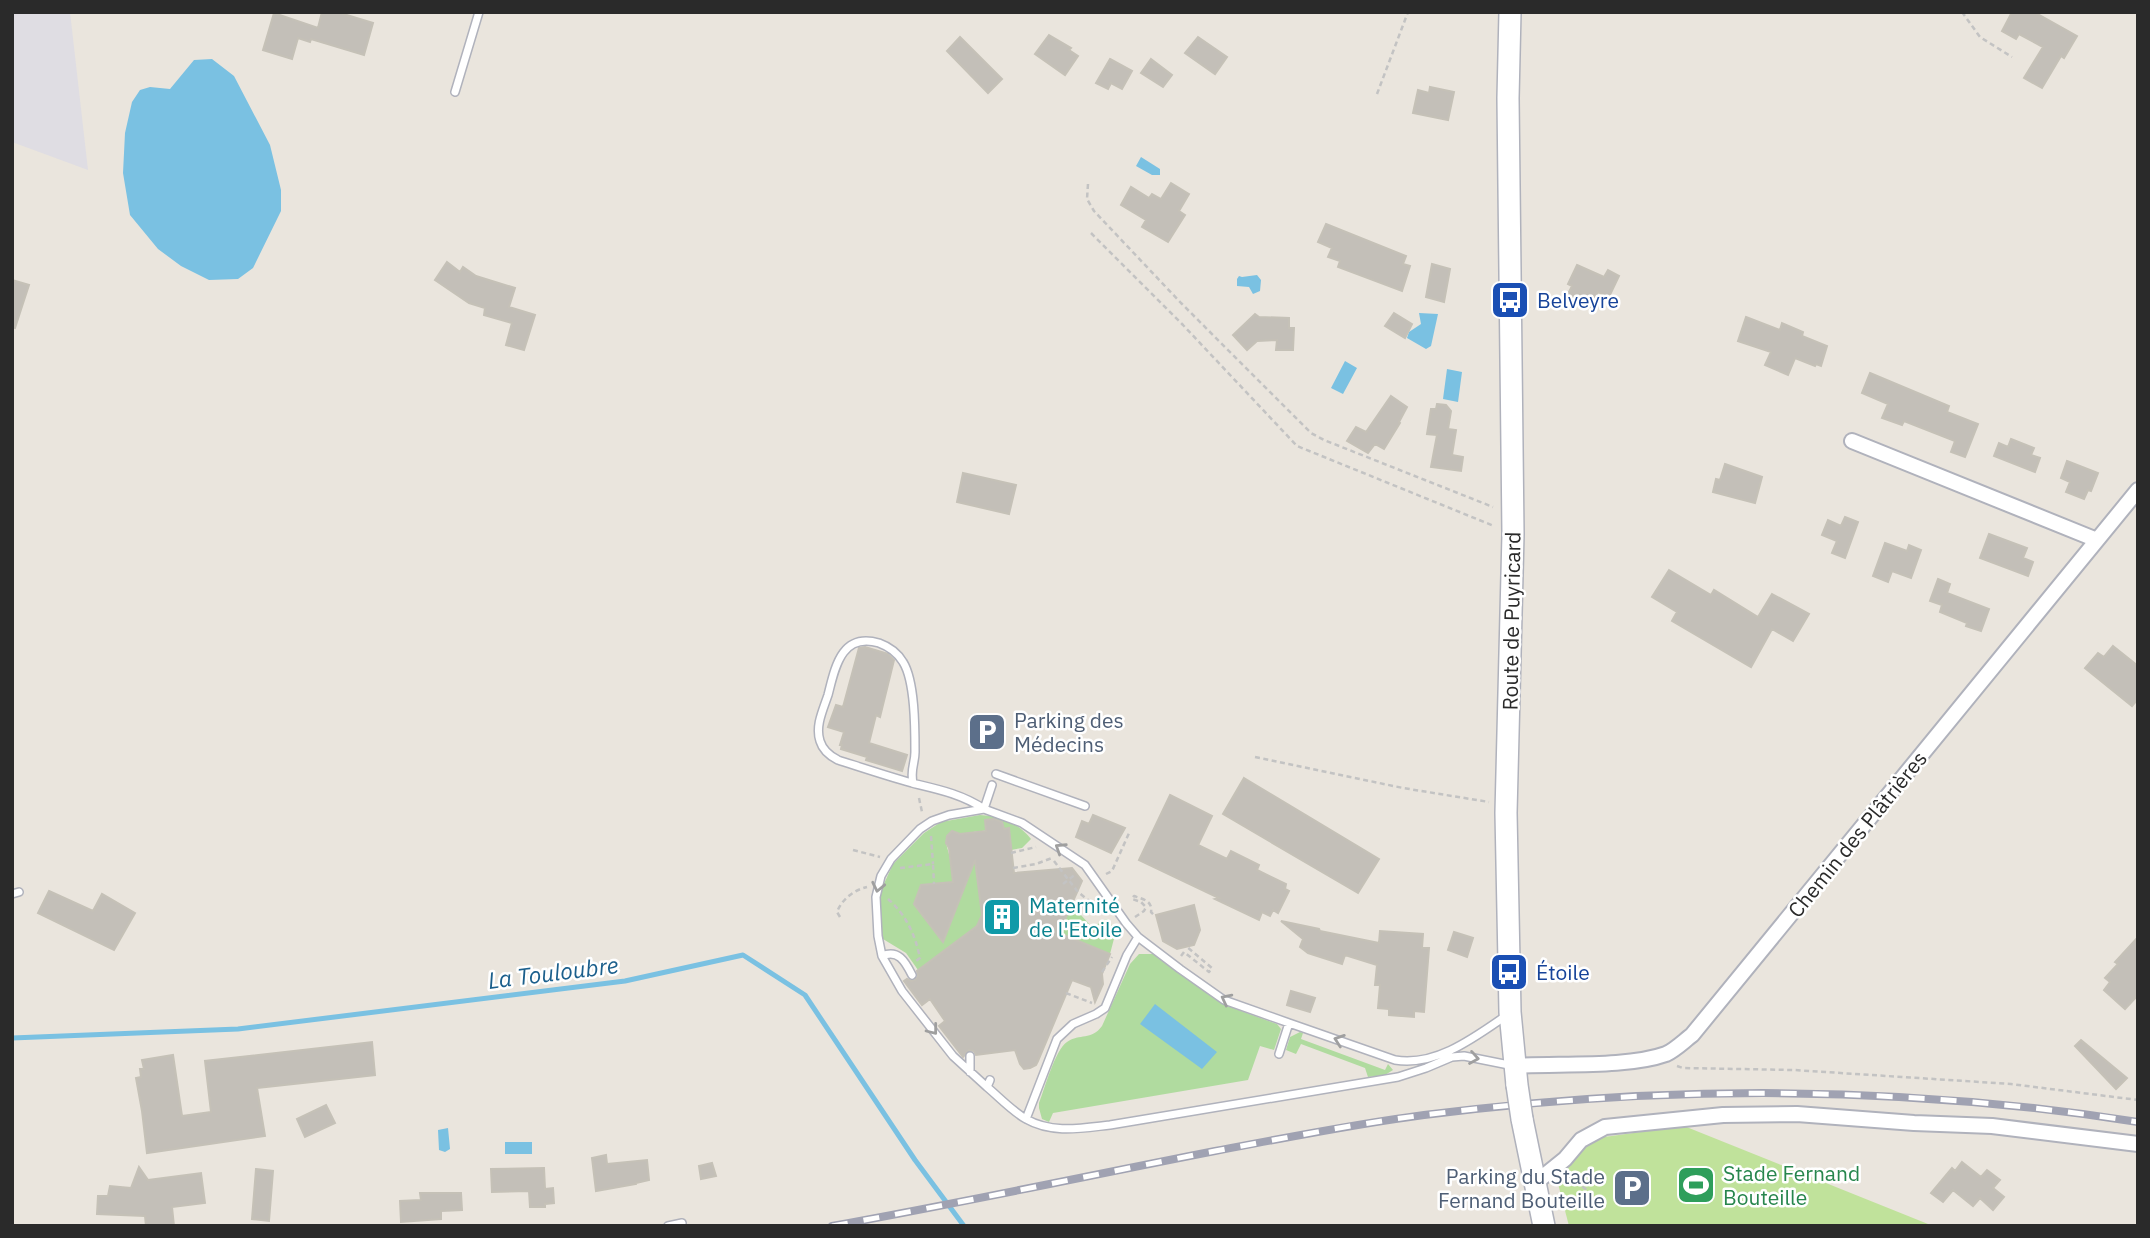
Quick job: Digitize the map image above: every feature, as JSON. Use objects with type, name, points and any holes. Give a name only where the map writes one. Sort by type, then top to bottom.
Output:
[{"type":"main road","name":"Route de Puyricard","points":[[1510,12],[1508,98],[1513,524],[1506,804],[1510,1012],[1522,1119],[1544,1226]]},
{"type":"street","points":[[1852,441],[2097,540]]},
{"type":"street","name":"Chemin des Plâtrières","points":[[1516,1076],[1650,1058],[1668,1053],[1692,1035],[2138,490]]},
{"type":"street","points":[[1534,1184],[1564,1160],[1581,1140],[1605,1127],[1723,1115],[1797,1114],[1970,1125],[2138,1144]]},
{"type":"lane","points":[[455,92],[479,12]]},
{"type":"lane","points":[[917,784],[910,770],[915,755],[911,680],[905,664],[895,650],[869,641],[857,642],[839,657],[818,730],[821,744],[828,755],[838,760],[917,784],[970,799],[984,809],[1022,822],[1086,865],[1138,937],[1224,1000],[1395,1060],[1412,1062],[1464,1044],[1510,1012]]},
{"type":"lane","points":[[996,774],[1085,806]]},
{"type":"lane","points":[[984,809],[992,785]]},
{"type":"lane","points":[[984,809],[949,815],[930,823],[920,829],[890,861],[877,890],[876,917],[881,956],[898,985],[953,1056],[1026,1119],[1047,1127],[1070,1130],[1110,1125],[1398,1077],[1452,1057],[1464,1056],[1516,1076]]},
{"type":"lane","points":[[1026,1119],[1057,1040],[1073,1024],[1105,1008],[1127,955],[1138,937]]},
{"type":"lane","points":[[881,956],[888,953],[897,954],[912,975]]},
{"type":"lane","points":[[1279,1054],[1289,1023]]},
{"type":"lane","points":[[970,1056],[970,1072]]},
{"type":"lane","points":[[668,1226],[682,1223]]},
{"type":"path","points":[[1377,94],[1408,12]]},
{"type":"path","points":[[1962,12],[1980,37],[2012,57]]},
{"type":"path","points":[[1088,184],[1087,198],[1094,211],[1311,433],[1513,524]]},
{"type":"path","points":[[1091,233],[1183,324],[1297,446],[1513,524]]},
{"type":"path","points":[[1255,757],[1403,788],[1478,802],[1506,804]]},
{"type":"path","points":[[917,784],[919,798],[930,823],[934,884]]},
{"type":"path","points":[[1100,877],[1112,870],[1130,831]]},
{"type":"path","points":[[1012,853],[1042,845]]},
{"type":"path","points":[[853,850],[890,861]]},
{"type":"path","points":[[1013,867],[1036,864],[1052,858]]},
{"type":"path","points":[[881,876],[901,868],[933,864]]},
{"type":"path","points":[[1061,869],[1078,892],[1108,916],[1116,909]]},
{"type":"path","points":[[1063,884],[1069,879]]},
{"type":"path","points":[[840,917],[837,912],[840,902],[865,886],[877,890],[895,905],[915,934],[920,958],[908,967]]},
{"type":"path","points":[[1126,923],[1146,907],[1142,902],[1132,899],[1134,896],[1148,901],[1154,915]]},
{"type":"path","points":[[1186,947],[1212,968],[1209,972],[1184,952],[1181,956],[1206,976]]},
{"type":"path","points":[[1102,972],[1115,951]]},
{"type":"path","points":[[1172,955],[1183,963]]},
{"type":"path","points":[[1066,993],[1105,1008]]},
{"type":"path","points":[[1650,1058],[1683,1068],[1794,1070],[2011,1084],[2138,1100]]},
{"type":"path","points":[[1554,1168],[1597,1198]]},
{"type":"path","points":[[1598,1226],[1604,1224]]},
{"type":"shaded area","points":[[12,12],[70,12],[88,170],[12,142]]},
{"type":"green space","points":[[980,815],[1008,821],[1031,839],[1022,848],[1011,850],[1008,828],[965,835],[952,832],[947,836],[950,858],[974,855],[982,915],[977,926],[918,970],[906,953],[883,939],[879,930],[882,888],[893,864],[924,833],[941,822]]},
{"type":"green space","points":[[1073,903],[1078,905],[1080,914],[1092,927],[1107,919],[1116,931],[1110,954],[1059,933]]},
{"type":"green space","points":[[1139,954],[1153,954],[1222,1004],[1277,1024],[1281,1029],[1274,1050],[1260,1046],[1248,1080],[1053,1113],[1049,1122],[1042,1119],[1039,1103],[1058,1053],[1067,1042],[1098,1031],[1130,964]]},
{"type":"green space","points":[[1303,1033],[1301,1039],[1385,1070],[1388,1064],[1393,1070],[1385,1075],[1368,1077],[1365,1068],[1301,1044],[1296,1054],[1286,1050],[1290,1037]]},
{"type":"green space","name":"Stade Fernand Bouteille","points":[[1684,1126],[1933,1226],[1569,1226],[1555,1172],[1597,1138]]},
{"type":"water","points":[[212,59],[234,76],[270,145],[281,190],[281,211],[253,268],[238,279],[209,280],[181,266],[158,249],[130,215],[123,173],[125,133],[132,102],[140,90],[150,87],[170,89],[194,60]]},
{"type":"water","points":[[1141,157],[1160,169],[1160,175],[1152,175],[1136,166]]},
{"type":"water","points":[[1257,275],[1261,280],[1260,291],[1253,294],[1249,287],[1237,286],[1239,276]]},
{"type":"water","points":[[1419,313],[1438,314],[1431,346],[1426,349],[1407,338],[1409,332],[1421,324]]},
{"type":"water","points":[[1345,361],[1357,368],[1343,394],[1331,388]]},
{"type":"water","points":[[1447,369],[1462,372],[1458,402],[1443,399]]},
{"type":"water","points":[[1155,1004],[1217,1052],[1202,1069],[1140,1024]]},
{"type":"water","points":[[448,1128],[450,1149],[445,1152],[439,1150],[438,1130]]},
{"type":"water","points":[[505,1142],[532,1142],[532,1154],[505,1154]]},
{"type":"building","points":[[322,12],[337,12],[373,23],[364,55],[311,39],[310,42],[298,38],[292,59],[263,50],[274,13],[318,28]]},
{"type":"building","points":[[2012,12],[2034,12],[2077,36],[2064,58],[2061,56],[2042,88],[2024,78],[2043,47],[2019,34],[2016,39],[2002,31]]},
{"type":"building","points":[[1049,35],[1071,48],[1069,50],[1078,56],[1065,75],[1035,54]]},
{"type":"building","points":[[960,37],[1002,79],[988,93],[947,51]]},
{"type":"building","points":[[1198,37],[1227,57],[1215,74],[1185,53]]},
{"type":"building","points":[[1110,59],[1132,71],[1122,89],[1111,83],[1108,89],[1096,83]]},
{"type":"building","points":[[1151,59],[1172,75],[1163,87],[1141,73]]},
{"type":"building","points":[[1430,87],[1454,92],[1448,120],[1413,113],[1418,90],[1429,93]]},
{"type":"building","points":[[1171,183],[1189,194],[1179,211],[1185,215],[1168,242],[1142,227],[1146,220],[1121,205],[1131,187],[1149,198],[1152,194],[1161,199]]},
{"type":"building","points":[[1326,224],[1406,256],[1403,264],[1410,266],[1402,291],[1338,267],[1340,261],[1328,257],[1332,248],[1318,242]]},
{"type":"building","points":[[447,262],[460,272],[463,267],[476,276],[515,288],[509,307],[535,315],[524,350],[506,345],[512,323],[484,315],[485,308],[469,303],[435,280]]},
{"type":"building","points":[[1432,264],[1450,269],[1444,302],[1426,297]]},
{"type":"building","points":[[1577,265],[1604,277],[1608,270],[1619,276],[1609,297],[1598,292],[1591,307],[1567,296],[1572,286],[1568,284]]},
{"type":"building","points":[[12,280],[29,285],[15,328],[12,327]]},
{"type":"building","points":[[1394,313],[1412,324],[1405,338],[1385,326]]},
{"type":"building","points":[[1255,314],[1259,317],[1289,318],[1289,328],[1294,328],[1293,350],[1276,350],[1277,340],[1257,341],[1247,350],[1233,335]]},
{"type":"building","points":[[1746,317],[1780,330],[1782,323],[1803,332],[1802,336],[1827,346],[1821,366],[1795,358],[1788,375],[1765,365],[1771,352],[1738,341]]},
{"type":"building","points":[[1870,373],[1949,406],[1947,412],[1978,424],[1965,457],[1951,452],[1955,441],[1904,421],[1902,425],[1882,418],[1888,404],[1862,393]]},
{"type":"building","points":[[1391,396],[1407,407],[1384,449],[1375,444],[1368,453],[1347,441],[1356,427],[1366,432]]},
{"type":"building","points":[[1437,404],[1446,405],[1451,411],[1448,429],[1456,430],[1452,455],[1463,457],[1461,471],[1431,467],[1437,435],[1427,434],[1431,409],[1436,409]]},
{"type":"building","points":[[2011,439],[2034,448],[2031,455],[2040,458],[2035,472],[1994,456],[1999,443],[2008,447]]},
{"type":"building","points":[[2067,461],[2098,473],[2091,491],[2088,490],[2084,499],[2066,492],[2070,482],[2061,478]]},
{"type":"building","points":[[1725,464],[1762,477],[1755,503],[1713,492],[1716,479],[1720,480]]},
{"type":"building","points":[[963,473],[1016,485],[1009,514],[957,502]]},
{"type":"building","points":[[1845,517],[1858,522],[1845,558],[1832,553],[1837,541],[1822,535],[1828,520],[1841,526]]},
{"type":"building","points":[[1989,534],[2027,548],[2023,558],[2033,562],[2028,576],[1980,558]]},
{"type":"building","points":[[1885,543],[1907,551],[1909,545],[1921,550],[1911,578],[1892,571],[1888,582],[1873,576]]},
{"type":"building","points":[[1669,570],[1711,595],[1714,590],[1758,617],[1772,594],[1809,614],[1793,641],[1772,629],[1751,667],[1672,621],[1677,612],[1652,597]]},
{"type":"building","points":[[1938,579],[1950,584],[1947,593],[1989,609],[1981,631],[1940,612],[1942,605],[1930,601]]},
{"type":"building","points":[[2113,646],[2138,666],[2138,699],[2132,706],[2085,668],[2098,653],[2104,657]]},
{"type":"building","points":[[865,647],[888,654],[894,660],[880,717],[876,715],[869,743],[907,755],[902,771],[841,749],[844,732],[828,727],[836,705],[843,707],[859,648]]},
{"type":"building","points":[[1244,778],[1379,859],[1358,893],[1223,814]]},
{"type":"building","points":[[1170,795],[1212,816],[1198,845],[1227,859],[1231,851],[1259,865],[1257,870],[1286,884],[1285,889],[1289,891],[1278,913],[1273,910],[1270,916],[1262,912],[1259,920],[1139,860]]},
{"type":"building","points":[[1093,815],[1125,828],[1111,853],[1076,837],[1082,821],[1089,824]]},
{"type":"building","points":[[985,820],[1002,822],[1004,829],[1009,828],[1014,873],[1072,868],[1082,881],[1059,933],[1110,954],[1102,974],[1103,984],[1095,1002],[1091,987],[1072,980],[1036,1065],[1024,1069],[1015,1050],[976,1055],[969,1050],[963,1057],[939,1026],[945,1021],[930,999],[922,1005],[904,981],[915,980],[917,971],[977,926],[982,915],[975,860],[943,942],[914,904],[921,885],[953,882],[947,836],[952,831],[960,834],[986,831]]},
{"type":"building","points":[[49,891],[93,911],[102,894],[135,913],[114,950],[38,913]]},
{"type":"building","points":[[1194,905],[1200,930],[1194,945],[1177,949],[1163,941],[1156,915]]},
{"type":"building","points":[[1281,921],[1379,943],[1380,931],[1423,934],[1422,948],[1429,948],[1424,1012],[1414,1011],[1414,1017],[1389,1015],[1389,1009],[1378,1008],[1380,985],[1375,985],[1377,965],[1345,955],[1342,964],[1308,953],[1300,947],[1303,939]]},
{"type":"building","points":[[1454,932],[1473,938],[1467,957],[1448,950]]},
{"type":"building","points":[[2138,937],[2138,995],[2125,1009],[2104,990],[2110,982],[2105,978],[2118,964],[2115,962]]},
{"type":"building","points":[[1291,991],[1315,998],[1310,1012],[1287,1005]]},
{"type":"building","points":[[2081,1040],[2127,1078],[2116,1089],[2075,1046]]},
{"type":"building","points":[[372,1042],[375,1075],[257,1088],[265,1136],[147,1153],[136,1078],[141,1077],[140,1069],[144,1069],[142,1060],[173,1055],[182,1116],[211,1112],[205,1061]]},
{"type":"building","points":[[326,1105],[335,1123],[305,1137],[297,1119]]},
{"type":"building","points":[[606,1155],[607,1164],[647,1160],[649,1180],[596,1191],[592,1158]]},
{"type":"building","points":[[1962,1162],[1981,1177],[1987,1170],[2000,1180],[1993,1188],[2004,1197],[1993,1210],[1980,1198],[1973,1206],[1953,1190],[1943,1202],[1931,1193],[1952,1168],[1955,1171]]},
{"type":"building","points":[[712,1163],[716,1176],[701,1179],[699,1166]]},
{"type":"building","points":[[139,1167],[148,1180],[201,1173],[205,1203],[172,1207],[174,1226],[146,1226],[145,1216],[97,1214],[98,1196],[108,1196],[110,1186],[131,1188]]},
{"type":"building","points":[[544,1168],[545,1189],[553,1188],[554,1203],[545,1204],[545,1207],[530,1207],[529,1191],[492,1192],[491,1169]]},
{"type":"building","points":[[256,1169],[273,1171],[269,1221],[252,1219]]},
{"type":"building","points":[[420,1193],[461,1193],[462,1210],[441,1211],[441,1219],[401,1222],[400,1201],[421,1200]]},
{"type":"waterway","name":"La Touloubre","points":[[12,1038],[238,1029],[625,981],[743,955],[805,995],[915,1160],[964,1226]]},
{"type":"railway","points":[[832,1226],[1319,1132],[1424,1115],[1513,1105],[1602,1098],[1781,1093],[1960,1101],[2138,1122]]},
{"type":"place","name":"Belveyre","points":[[1510,300]]},
{"type":"place","name":"Parking des Médecins","points":[[987,732]]},
{"type":"place","name":"Maternité de l'Etoile","points":[[1002,917]]},
{"type":"place","name":"Étoile","points":[[1509,972]]},
{"type":"place","name":"Stade Fernand Bouteille","points":[[1696,1185]]},
{"type":"place","name":"Parking du Stade Fernand Bouteille","points":[[1632,1188]]}]
